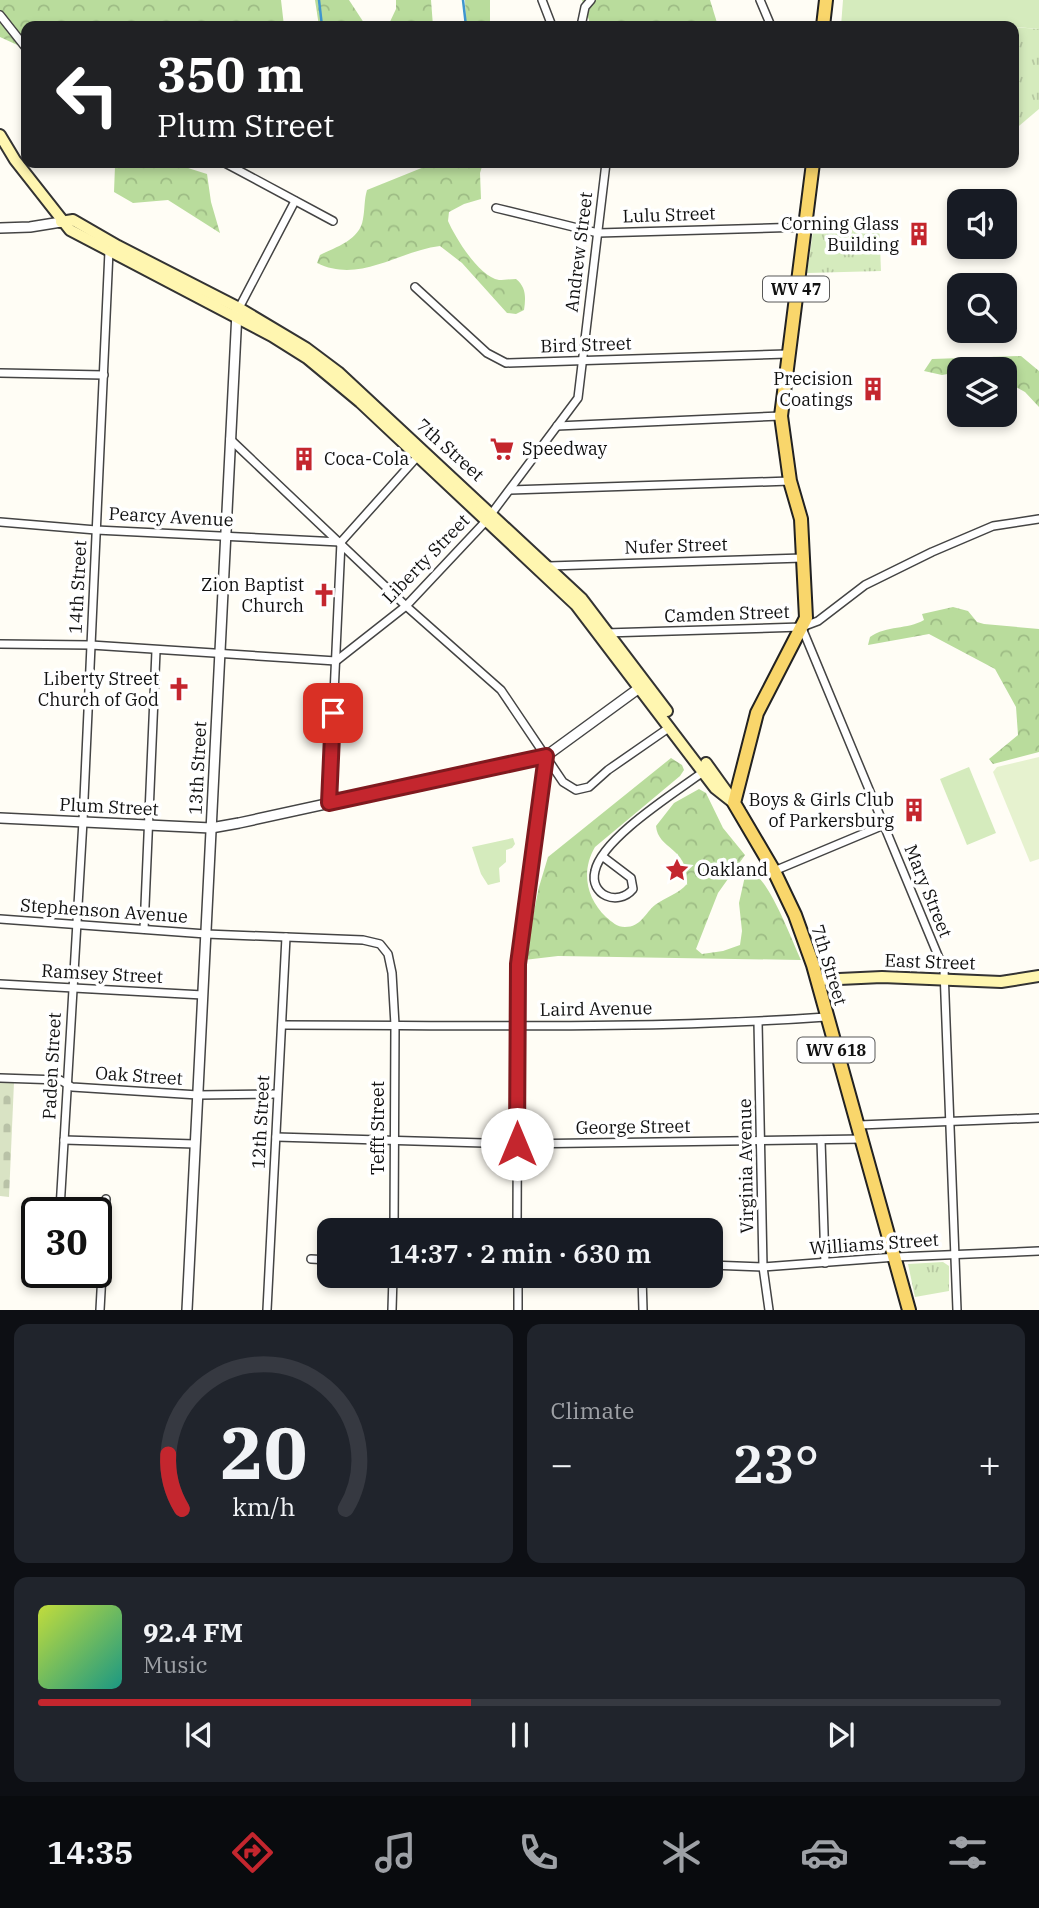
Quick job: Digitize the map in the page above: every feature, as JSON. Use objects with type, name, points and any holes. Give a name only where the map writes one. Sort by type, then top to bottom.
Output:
[{"type":"main road","points":[[824,21],[826,0]]},
{"type":"main road","points":[[830,21],[832,0]]},
{"type":"main road","name":"7th Street","points":[[0,135],[15,160],[61,222],[70,230],[237,312],[307,358],[549,566],[582,599],[734,803],[774,871],[795,915],[818,980],[826,1017],[863,1139],[909,1310]]},
{"type":"main road","name":"WV 47","points":[[734,803],[757,713],[806,618],[801,519],[790,481],[781,416],[812,168]]},
{"type":"main road","name":"7th Street","points":[[61,222],[73,220],[306,348],[338,372],[605,633]]},
{"type":"main road","name":"7th Street","points":[[644,685],[670,727],[715,788],[734,803]]},
{"type":"main road","name":"East Street","points":[[818,980],[882,977],[1014,982],[1039,976]]},
{"type":"street","points":[[542,0],[550,21]]},
{"type":"street","points":[[582,21],[585,7],[590,0]]},
{"type":"street","points":[[760,0],[769,21]]},
{"type":"street","points":[[0,15],[21,42]]},
{"type":"street","points":[[234,168],[332,221]]},
{"type":"street","name":"Andrew Street","points":[[510,490],[578,398],[605,168]]},
{"type":"street","name":"13th Street","points":[[187,1310],[237,312],[295,201]]},
{"type":"street","name":"Lulu Street","points":[[496,208],[598,233],[804,227]]},
{"type":"street","points":[[0,228],[61,222]]},
{"type":"street","name":"14th Street","points":[[76,925],[109,251]]},
{"type":"street","name":"Bird Street","points":[[415,287],[487,353],[498,360],[513,363],[788,354]]},
{"type":"street","points":[[0,373],[104,375]]},
{"type":"street","points":[[557,426],[781,416]]},
{"type":"street","points":[[230,439],[406,606],[501,690],[563,782],[576,790],[589,787],[608,770],[670,727]]},
{"type":"street","points":[[329,803],[341,542],[418,456]]},
{"type":"street","points":[[510,490],[790,481]]},
{"type":"street","name":"Liberty Street","points":[[336,660],[406,606],[489,517],[510,490]]},
{"type":"street","name":"Camden Street","points":[[605,633],[802,627],[818,621],[865,584],[932,552],[993,526],[1039,519]]},
{"type":"street","name":"Pearcy Avenue","points":[[0,522],[96,530],[341,542]]},
{"type":"street","name":"Nufer Street","points":[[549,566],[803,558]]},
{"type":"street","name":"Mary Street","points":[[802,627],[944,970],[957,1310]]},
{"type":"street","points":[[0,644],[91,645],[219,655],[336,660]]},
{"type":"street","points":[[144,929],[156,650]]},
{"type":"street","name":"Plum Street","points":[[0,818],[211,828],[546,756],[644,685]]},
{"type":"street","points":[[517,1218],[518,964],[546,756]]},
{"type":"street","points":[[602,856],[631,878],[633,889],[629,894],[623,897],[608,897],[596,886],[595,871],[602,856],[607,847],[631,825],[703,772]]},
{"type":"street","points":[[774,871],[884,825]]},
{"type":"street","name":"Stephenson Avenue","points":[[0,919],[206,934],[329,939]]},
{"type":"street","name":"Paden Street","points":[[61,1197],[76,925]]},
{"type":"street","name":"12th Street","points":[[267,1310],[286,937]]},
{"type":"street","name":"Tefft Street","points":[[329,939],[363,940],[380,944],[388,954],[392,973],[395,1025],[394,1218]]},
{"type":"street","name":"Ramsey Street","points":[[0,984],[203,995]]},
{"type":"street","name":"Laird Avenue","points":[[282,1025],[518,1026],[758,1022],[826,1017]]},
{"type":"street","name":"Virginia Avenue","points":[[758,1022],[763,1267],[769,1310]]},
{"type":"street","name":"Oak Street","points":[[0,1078],[60,1080],[72,1087],[198,1095],[277,1094]]},
{"type":"street","points":[[859,1125],[1039,1118]]},
{"type":"street","name":"George Street","points":[[276,1137],[517,1144],[863,1139]]},
{"type":"street","points":[[64,1140],[195,1144]]},
{"type":"street","points":[[821,1140],[825,1263]]},
{"type":"street","name":"Williams Street","points":[[723,1265],[763,1267],[896,1257],[1039,1251]]},
{"type":"street","points":[[310,1259],[317,1259]]},
{"type":"street","points":[[100,1310],[101,1288]]},
{"type":"street","points":[[392,1310],[393,1288]]},
{"type":"street","points":[[518,1288],[519,1310]]},
{"type":"street","points":[[642,1288],[643,1310]]},
{"type":"green space","points":[[0,0],[281,0],[283,21],[21,21],[21,47],[0,37]]},
{"type":"green space","points":[[315,0],[349,0],[363,21],[318,21]]},
{"type":"green space","points":[[396,0],[431,0],[433,21],[390,21],[396,9]]},
{"type":"green space","points":[[465,0],[490,0],[490,21],[466,21]]},
{"type":"green space","points":[[582,0],[710,0],[716,21],[589,21]]},
{"type":"green space","points":[[843,0],[1039,0],[1039,29],[1019,27],[1019,21],[841,21]]},
{"type":"green space","points":[[1019,27],[1039,29],[1039,109],[1019,126]]},
{"type":"green space","points":[[115,168],[188,168],[207,174],[211,202],[220,233],[168,200],[133,203],[114,192]]},
{"type":"green space","points":[[422,168],[482,168],[481,199],[449,212],[448,221],[462,246],[484,272],[499,280],[516,279],[522,285],[524,310],[516,314],[507,313],[462,263],[440,246],[364,268],[333,269],[317,263],[320,255],[346,242],[357,232],[363,219],[367,190]]},
{"type":"green space","points":[[879,221],[881,271],[807,273],[814,224]]},
{"type":"green space","points":[[1021,356],[1039,371],[1039,407],[1017,388],[1017,357],[991,357]]},
{"type":"green space","points":[[947,358],[947,374],[924,371],[932,359]]},
{"type":"green space","points":[[953,607],[968,611],[977,622],[984,624],[1039,629],[1039,752],[993,764],[989,759],[1018,735],[1016,707],[995,669],[929,634],[868,645],[870,637],[877,633],[917,623],[924,620],[922,614]]},
{"type":"green space","points":[[1039,757],[1039,859],[1030,862],[993,772],[997,767]]},
{"type":"green space","points":[[671,758],[682,765],[684,770],[680,776],[595,847],[587,875],[590,893],[599,910],[622,927],[635,925],[655,905],[687,884],[683,863],[662,840],[656,826],[674,803],[699,789],[706,793],[723,828],[745,855],[718,893],[696,949],[702,954],[740,945],[742,931],[739,903],[745,876],[751,872],[758,877],[772,897],[801,960],[558,956],[524,960],[548,857]]},
{"type":"green space","points":[[969,767],[996,833],[967,845],[940,779]]},
{"type":"green space","points":[[513,838],[515,844],[506,850],[506,862],[499,868],[500,882],[488,885],[481,874],[472,847]]},
{"type":"green space","points":[[0,1082],[14,1082],[9,1197],[0,1196]]},
{"type":"green space","points":[[943,1262],[949,1266],[949,1291],[915,1297],[908,1264]]},
{"type":"waterway","points":[[319,0],[321,21]]},
{"type":"waterway","points":[[463,0],[465,21]]},
{"type":"place","name":"Corning Glass Building","points":[[919,234]]},
{"type":"place","name":"Precision Coatings","points":[[873,389]]},
{"type":"place","name":"Speedway","points":[[502,449]]},
{"type":"place","name":"Coca-Cola","points":[[304,459]]},
{"type":"place","name":"Zion Baptist Church","points":[[324,595]]},
{"type":"place","name":"Liberty Street Church of God","points":[[179,689]]},
{"type":"place","name":"Boys & Girls Club of Parkersburg","points":[[914,810]]},
{"type":"place","name":"Oakland","points":[[677,870]]},
{"type":"route","points":[[333,713],[329,803],[546,756],[518,964],[517,1144]]}]
